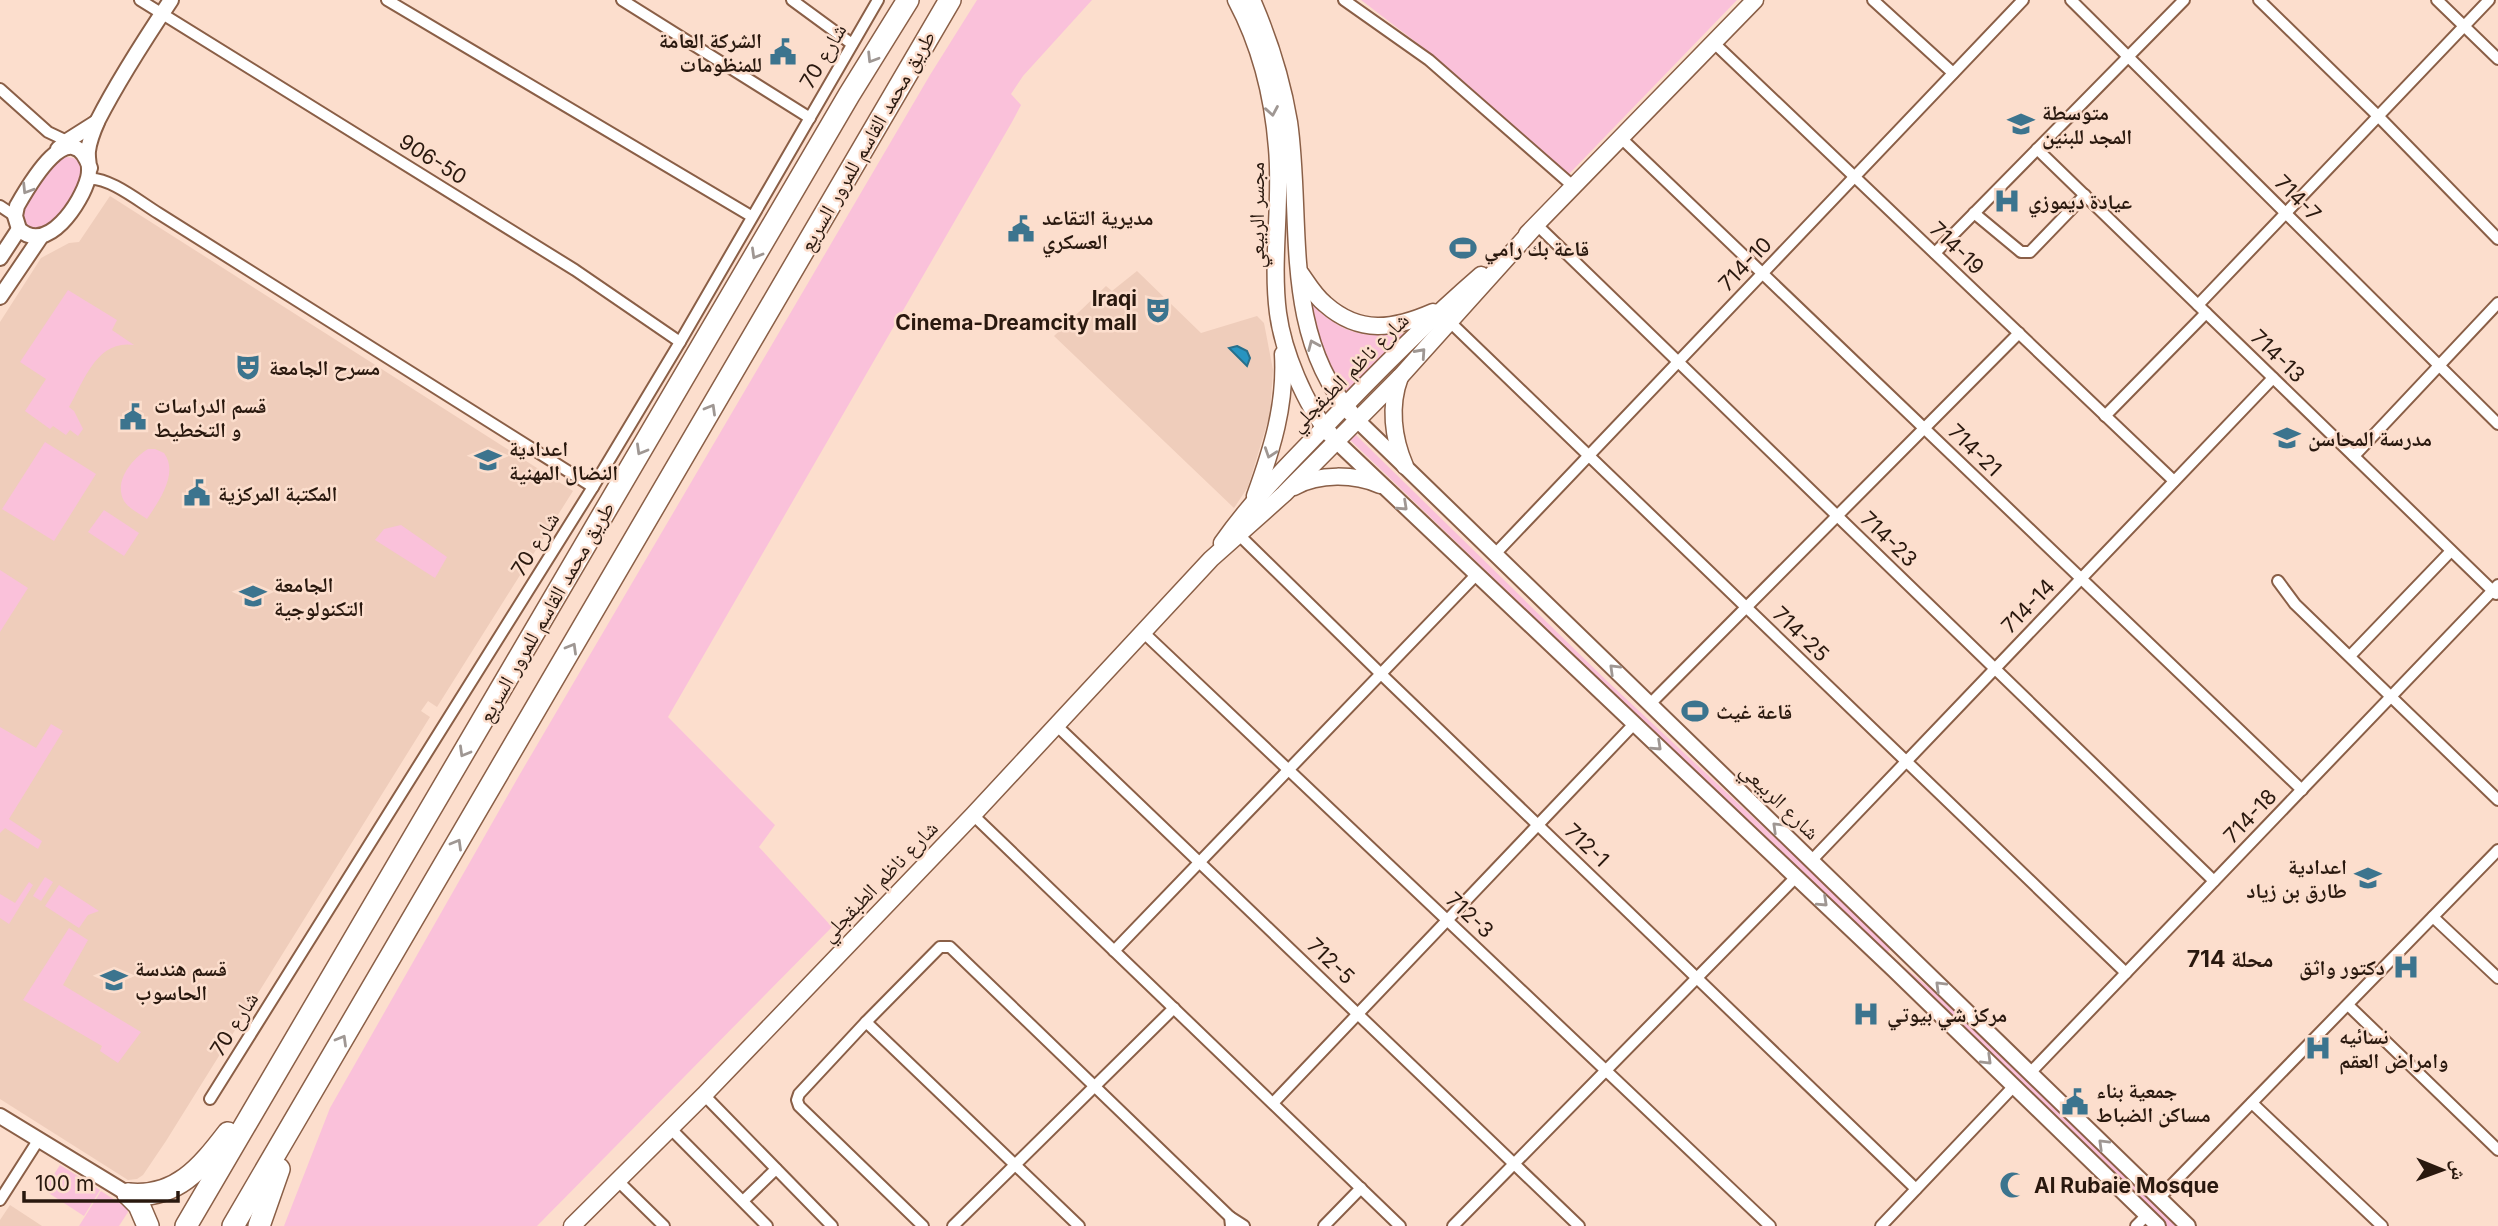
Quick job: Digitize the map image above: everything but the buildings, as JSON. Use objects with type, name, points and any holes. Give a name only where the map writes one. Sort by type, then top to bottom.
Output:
[{"type":"highway","name":"طريق محمد القاسم للمرور السريع","points":[[186,1226],[849,95],[908,0]]},
{"type":"highway","name":"طريق محمد القاسم للمرور السريع","points":[[233,1226],[950,0]]},
{"type":"highway","points":[[128,1194],[152,1194],[181,1184],[215,1149],[281,1062]]},
{"type":"highway","points":[[259,1226],[273,1182],[316,1085]]},
{"type":"highway","points":[[128,1194],[139,1205],[148,1226]]},
{"type":"main road","name":"مجسر الربيعي","points":[[1236,0],[1255,41],[1274,123],[1279,192],[1278,314],[1302,390],[1324,427]]},
{"type":"main road","name":"مجسر الربيعي","points":[[1252,0],[1264,26],[1289,122],[1299,272],[1309,339],[1345,406]]},
{"type":"main road","name":"شارع ناظم الطبقجلي","points":[[1236,531],[1253,502],[1324,427],[1446,315],[1535,227],[1755,0]]},
{"type":"main road","points":[[1299,272],[1323,303],[1338,314],[1373,328],[1446,315]]},
{"type":"main road","points":[[1253,502],[1276,436],[1281,409],[1284,355],[1278,314]]},
{"type":"main road","name":"شارع ناظم الطبقجلي","points":[[572,1226],[704,1095],[973,815],[1236,531],[1284,494],[1400,377],[1446,315]]},
{"type":"main road","points":[[1400,377],[1394,420],[1398,450],[1405,467]]},
{"type":"main road","name":"شارع الربيعي","points":[[1345,406],[1357,420]]},
{"type":"main road","name":"شارع الربيعي","points":[[1324,427],[1336,441]]},
{"type":"main road","points":[[1284,494],[1305,481],[1315,479],[1355,478],[1380,485]]},
{"type":"street","name":"906-50","points":[[140,0],[575,270],[680,342]]},
{"type":"street","points":[[0,297],[40,238],[56,229],[70,211],[89,174],[88,149],[97,122],[171,0]]},
{"type":"street","points":[[387,0],[751,216]]},
{"type":"street","points":[[622,0],[810,118]]},
{"type":"street","points":[[792,0],[852,44]]},
{"type":"street","name":"شارع 70","points":[[210,1099],[593,487],[878,0]]},
{"type":"street","points":[[1344,0],[1429,60],[1574,187]]},
{"type":"street","points":[[1873,0],[1953,73]]},
{"type":"street","name":"714-10","points":[[1495,554],[2023,0]]},
{"type":"street","name":"714-7","points":[[2071,0],[2498,424]]},
{"type":"street","points":[[1935,253],[2184,0]]},
{"type":"street","points":[[2259,0],[2379,117],[2498,239]]},
{"type":"street","points":[[2437,0],[2498,59]]},
{"type":"street","points":[[2105,416],[2286,213],[2489,0]]},
{"type":"street","name":"714-19","points":[[1714,43],[2174,481]]},
{"type":"street","points":[[0,89],[48,132],[67,141]]},
{"type":"street","points":[[0,258],[17,222],[17,205],[32,181],[67,141],[97,122]]},
{"type":"street","points":[[48,132],[55,152]]},
{"type":"street","name":"714-21","points":[[1621,138],[2302,790]]},
{"type":"street","points":[[55,152],[65,148],[74,149],[86,158],[89,174],[95,178],[148,206],[593,487]]},
{"type":"street","name":"714-13","points":[[2037,149],[2451,551],[2496,591]]},
{"type":"street","points":[[1974,213],[2021,252],[2030,252],[2084,195]]},
{"type":"street","points":[[0,205],[17,222],[25,235],[40,238]]},
{"type":"street","name":"714-23","points":[[1535,227],[2214,881]]},
{"type":"street","points":[[2354,456],[2498,303]]},
{"type":"street","name":"714-25","points":[[1446,315],[2126,973]]},
{"type":"street","points":[[1650,704],[2019,333]]},
{"type":"street","name":"714-14","points":[[1811,861],[2273,378]]},
{"type":"street","name":"شارع الربيعي","points":[[1357,420],[2188,1226]]},
{"type":"street","name":"شارع الربيعي","points":[[1336,441],[1893,969],[2158,1226]]},
{"type":"street","name":"712-1","points":[[1236,531],[1916,1189]]},
{"type":"street","points":[[2350,656],[2451,551]]},
{"type":"street","points":[[1114,951],[1476,575]]},
{"type":"street","points":[[2278,581],[2295,604],[2498,800]]},
{"type":"street","name":"714-18","points":[[2030,1073],[2496,591]]},
{"type":"street","name":"712-3","points":[[1144,633],[1770,1226]]},
{"type":"street","name":"712-5","points":[[1056,724],[1579,1226]]},
{"type":"street","points":[[1273,1103],[1634,724]]},
{"type":"street","points":[[973,815],[1400,1226]]},
{"type":"street","points":[[2159,1198],[2498,850]]},
{"type":"street","points":[[1453,1226],[1796,877]]},
{"type":"street","points":[[2433,917],[2498,978]]},
{"type":"street","points":[[923,1226],[799,1106],[797,1100],[799,1094],[866,1022],[940,947],[945,946],[950,947],[1231,1222],[1244,1226]]},
{"type":"street","points":[[1893,969],[1908,954]]},
{"type":"street","points":[[2348,1005],[2498,1150]]},
{"type":"street","points":[[953,1226],[1174,1008]]},
{"type":"street","points":[[866,1022],[1079,1226]]},
{"type":"street","points":[[1881,1226],[2014,1086]]},
{"type":"street","points":[[704,1095],[832,1226]]},
{"type":"street","points":[[2252,1103],[2382,1226]]},
{"type":"street","points":[[0,1116],[128,1194]]},
{"type":"street","points":[[670,1128],[767,1226]]},
{"type":"street","points":[[0,1200],[5,1182],[39,1139]]},
{"type":"street","points":[[743,1202],[776,1169]]},
{"type":"street","points":[[618,1181],[664,1226]]},
{"type":"street","points":[[1324,1226],[1361,1188]]},
{"type":"street","points":[[2136,1226],[2147,1215]]},
{"type":"shaded area","points":[[977,0],[1092,0],[1023,76],[1011,94],[1021,105],[1012,122],[668,717],[775,825],[759,847],[832,927],[537,1226],[284,1226],[330,1108],[520,774],[930,75]]},
{"type":"shaded area","points":[[1361,0],[1737,0],[1569,174],[1438,59]]},
{"type":"shaded area","points":[[63,157],[76,159],[81,165],[82,175],[71,199],[49,228],[34,230],[24,220],[25,206],[46,173]]},
{"type":"shaded area","name":"الجامعة التكنولوجية","points":[[110,196],[573,491],[437,707],[428,701],[421,711],[430,717],[166,1141],[143,1175],[128,1180],[0,1099],[0,322],[41,258],[69,243],[79,242]]},
{"type":"shaded area","points":[[1137,271],[1201,333],[1257,316],[1264,323],[1273,370],[1270,414],[1248,487],[1234,508],[1054,336],[1106,286],[1112,291]]},
{"type":"shaded area","points":[[68,290],[117,320],[112,330],[134,345],[121,345],[110,349],[101,355],[86,374],[69,407],[83,429],[78,436],[70,430],[66,435],[53,426],[50,429],[25,411],[46,379],[20,362]]},
{"type":"shaded area","points":[[1312,305],[1333,322],[1354,332],[1377,335],[1404,333],[1348,393],[1325,351]]},
{"type":"shaded area","points":[[1355,434],[1608,682],[1891,946],[1889,951],[1884,953],[1350,440]]},
{"type":"shaded area","points":[[45,442],[96,474],[54,541],[2,509]]},
{"type":"shaded area","points":[[148,449],[164,453],[169,469],[166,487],[147,519],[126,504],[121,486],[131,464]]},
{"type":"shaded area","points":[[104,510],[139,533],[124,556],[88,532]]},
{"type":"shaded area","points":[[401,525],[447,557],[435,578],[375,540],[384,529]]},
{"type":"shaded area","points":[[0,570],[28,588],[0,632]]},
{"type":"shaded area","points":[[51,724],[63,731],[9,819],[42,841],[38,849],[5,828],[0,833],[0,727],[36,748]]},
{"type":"shaded area","points":[[45,877],[53,882],[41,901],[33,896]]},
{"type":"shaded area","points":[[29,882],[33,885],[9,924],[0,918],[0,894],[15,903]]},
{"type":"shaded area","points":[[59,885],[99,911],[88,915],[79,928],[45,906]]},
{"type":"shaded area","points":[[69,928],[88,940],[63,985],[141,1032],[118,1063],[100,1051],[102,1046],[23,1000]]},
{"type":"shaded area","points":[[1905,968],[1971,1021],[2181,1226],[2167,1226],[1906,974]]},
{"type":"shaded area","points":[[60,1165],[100,1190],[84,1216],[44,1190]]},
{"type":"shaded area","points":[[101,1191],[127,1208],[128,1212],[119,1226],[79,1226]]},
{"type":"shaded area","points":[[10,1205],[42,1226],[0,1226],[0,1220]]},
{"type":"water","points":[[1237,346],[1247,351],[1250,358],[1247,366],[1229,348]]},
{"type":"place","name":"الشركة العامة للمنظومات","points":[[783,52]]},
{"type":"place","name":"متوسطة المجد للبنين","points":[[2021,124]]},
{"type":"place","name":"عيادة ديموزي","points":[[2007,201]]},
{"type":"place","name":"مديرية التقاعد العسكري","points":[[1021,229]]},
{"type":"place","name":"قاعة بك رامي","points":[[1463,248]]},
{"type":"place","name":"Iraqi Cinema-Dreamcity mall","points":[[1158,310]]},
{"type":"place","name":"مسرح الجامعة","points":[[248,367]]},
{"type":"place","name":"قسم الدراسات و التخطيط","points":[[133,417]]},
{"type":"place","name":"مدرسة المحاسن","points":[[2287,438]]},
{"type":"place","name":"اعدادية النضال المهنية","points":[[488,460]]},
{"type":"place","name":"المكتبة المركزية","points":[[197,493]]},
{"type":"place","name":"الجامعة التكنولوجية","points":[[253,596]]},
{"type":"place","name":"قاعة غيث","points":[[1695,711]]},
{"type":"place","name":"اعدادية طارق بن زياد","points":[[2368,878]]},
{"type":"place","name":"دكتور واثق","points":[[2406,967]]},
{"type":"place","name":"قسم هندسة الحاسوب","points":[[114,980]]},
{"type":"place","name":"مركز شي بيوتي","points":[[1866,1014]]},
{"type":"place","name":"نسائيه وامراض العقم","points":[[2318,1048]]},
{"type":"place","name":"جمعية بناء مساكن الضباط","points":[[2075,1102]]},
{"type":"place","name":"Al Rubaie Mosque","points":[[2013,1185]]},
{"type":"district","name":"محلة 714","points":[[2230,959]]}]
